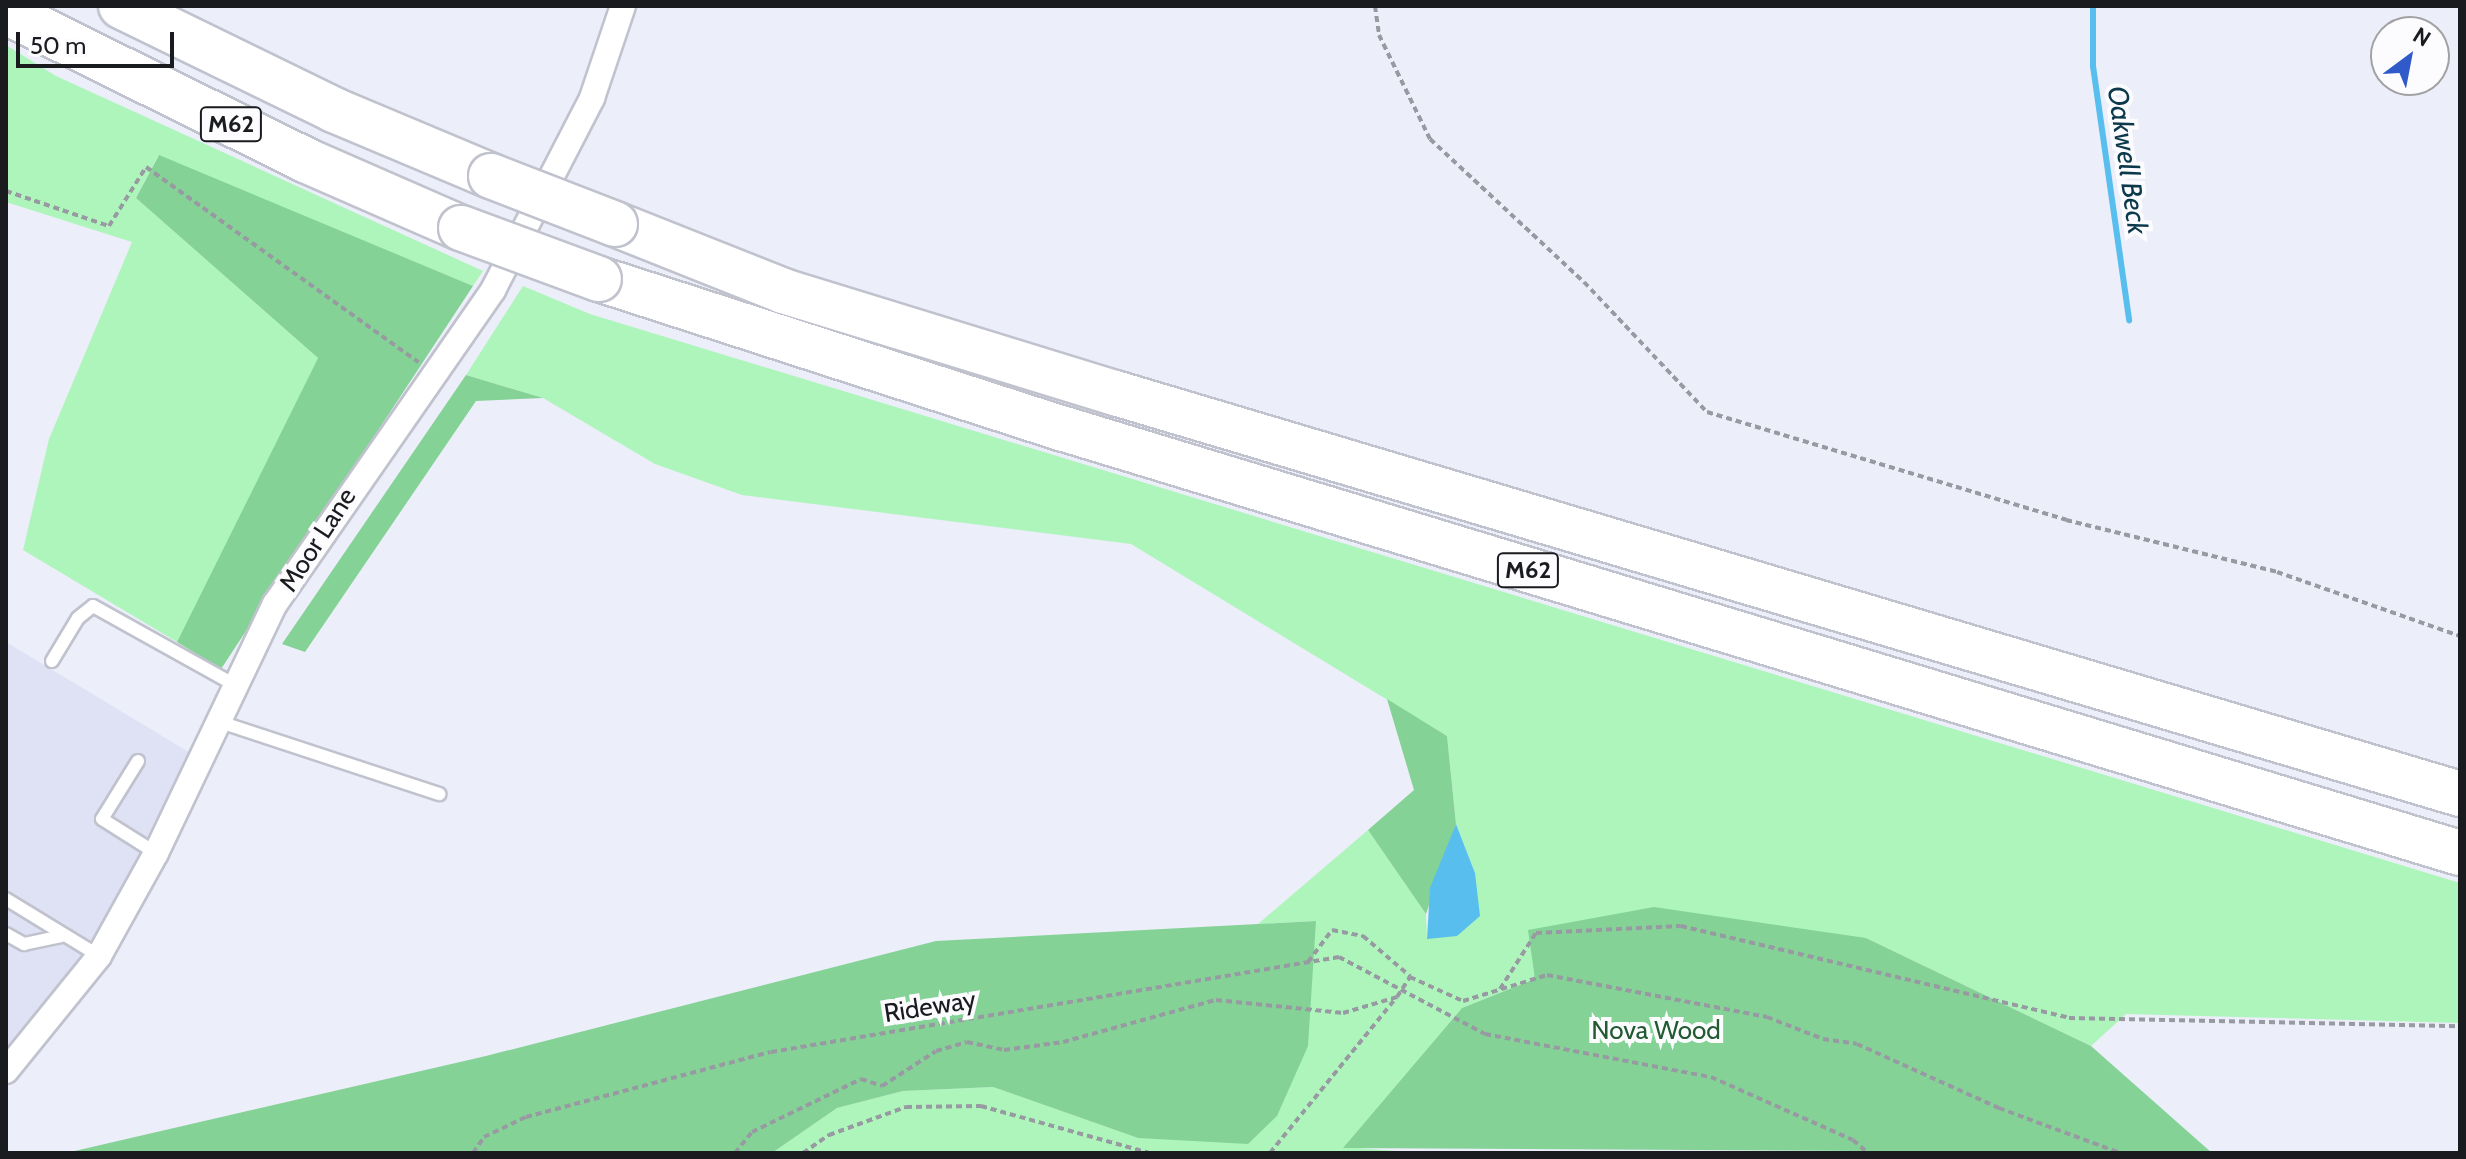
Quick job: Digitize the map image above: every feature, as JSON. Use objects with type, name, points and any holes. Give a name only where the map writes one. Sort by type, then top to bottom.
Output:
[{"type":"highway","name":"M62","points":[[121,6],[334,110],[491,176],[783,291],[1084,384],[2460,794]]},
{"type":"highway","name":"M62","points":[[6,12],[305,160],[461,228],[599,279],[1061,428],[2460,853]]},
{"type":"street","name":"Moor Lane","points":[[6,1071],[99,956],[156,853],[275,604],[357,479],[436,376],[493,290],[592,98],[623,6]]},
{"type":"lane","points":[[52,661],[78,618],[93,606],[235,685]]},
{"type":"lane","points":[[220,722],[439,794]]},
{"type":"lane","points":[[138,761],[102,819],[156,853]]},
{"type":"lane","points":[[6,899],[38,914],[61,936],[99,956]]},
{"type":"lane","points":[[6,934],[24,944],[61,936]]},
{"type":"path","points":[[1375,6],[1379,35],[1430,139],[1584,282],[1707,412],[2066,520],[2277,572],[2460,636]]},
{"type":"path","points":[[6,191],[109,226],[146,167],[436,376]]},
{"type":"path","points":[[1496,994],[1536,933],[1681,926],[2069,1018],[2460,1026]]},
{"type":"path","points":[[1308,962],[1332,930],[1363,936],[1410,977],[1463,1001],[1496,994],[1516,980],[1547,975],[1767,1017],[1823,1039],[1857,1044],[2120,1153]]},
{"type":"path","name":"Rideway","points":[[473,1153],[484,1137],[526,1117],[771,1052],[1339,957],[1404,988],[1485,1034],[1711,1077],[1853,1140],[1868,1153]]},
{"type":"path","points":[[1270,1153],[1410,977]]},
{"type":"path","points":[[735,1153],[752,1132],[861,1079],[882,1086],[936,1051],[967,1042],[1004,1050],[1063,1042],[1216,1000],[1316,1014],[1397,997]]},
{"type":"path","points":[[803,1153],[829,1135],[906,1107],[981,1106],[1149,1153]]},
{"type":"shaded area","points":[[6,642],[202,760],[156,853],[6,1071]]},
{"type":"green space","points":[[6,45],[56,76],[483,271],[473,286],[158,156],[136,198],[318,358],[177,642],[23,550],[49,439],[132,242],[6,202]]},
{"type":"green space","points":[[159,155],[473,286],[221,669],[177,642],[318,358],[136,198]]},
{"type":"green space","points":[[523,286],[590,314],[2460,883],[2460,1023],[2126,1014],[2091,1046],[1866,938],[1535,979],[1462,1008],[1344,1147],[1423,1153],[772,1153],[837,1108],[903,1091],[993,1087],[1138,1138],[1316,921],[1258,924],[1368,830],[1426,914],[1427,939],[1475,873],[1456,824],[1447,736],[1131,544],[742,495],[655,464],[543,398],[466,375]]},
{"type":"green space","points":[[466,375],[543,398],[476,401],[305,652],[282,644]]},
{"type":"green space","points":[[1387,699],[1447,736],[1456,824],[1426,914],[1368,830],[1414,790]]},
{"type":"green space","name":"Nova Wood","points":[[1654,907],[1866,938],[2091,1046],[2212,1153],[1343,1148],[1462,1008],[1535,979],[1528,930]]},
{"type":"green space","points":[[1316,921],[1308,1046],[1277,1116],[1248,1144],[1138,1138],[993,1087],[903,1091],[837,1108],[772,1153],[66,1153],[486,1056],[936,941]]},
{"type":"water","points":[[1456,824],[1475,873],[1480,916],[1457,936],[1427,939],[1430,888]]},
{"type":"waterway","name":"Oakwell Beck","points":[[2093,6],[2093,66],[2129,320]]}]
